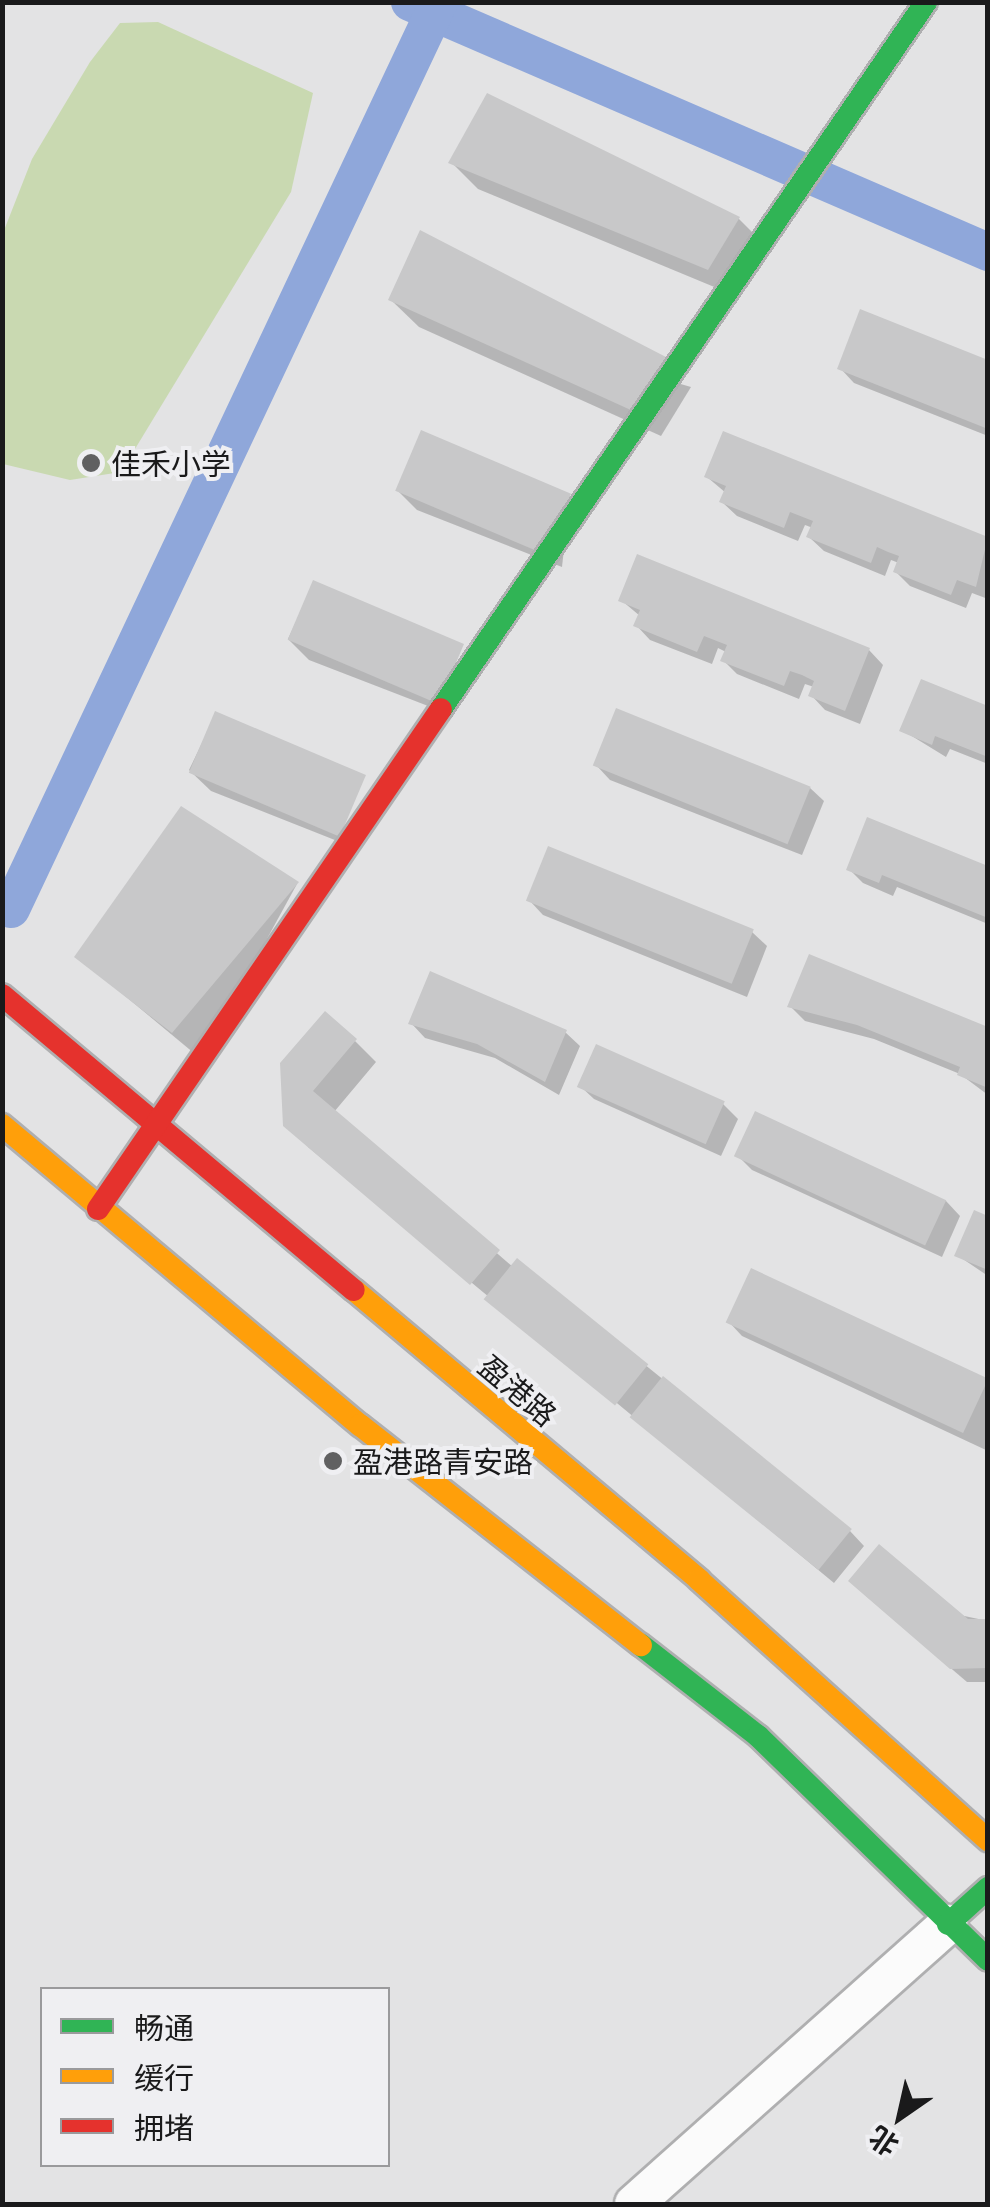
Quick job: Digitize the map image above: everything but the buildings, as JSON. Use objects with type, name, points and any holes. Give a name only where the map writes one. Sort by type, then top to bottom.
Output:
[{"type":"main road","points":[[98,1209],[926,2]]},
{"type":"main road","name":"盈港路","points":[[2,995],[699,1580],[988,1840]]},
{"type":"main road","points":[[2,1125],[98,1209],[758,1736],[988,1960]]},
{"type":"main road","points":[[948,1924],[988,1888]]},
{"type":"street","points":[[634,2204],[948,1924]]},
{"type":"green space","points":[[158,22],[313,93],[291,192],[121,472],[70,480],[3,464],[3,233],[32,159],[90,62],[120,23]]},
{"type":"waterway","points":[[410,2],[988,252]]},
{"type":"waterway","points":[[11,909],[439,2]]},
{"type":"traffic: fast","points":[[441,709],[926,2]]},
{"type":"traffic: fast","points":[[641,1645],[758,1736],[988,1960]]},
{"type":"traffic: fast","points":[[948,1924],[988,1888]]},
{"type":"traffic: slow","points":[[2,1125],[360,1425],[641,1645]]},
{"type":"traffic: slow","points":[[354,1290],[699,1580],[988,1840]]},
{"type":"traffic: jam","points":[[98,1209],[441,709]]},
{"type":"traffic: jam","points":[[2,995],[354,1290]]},
{"type":"place","name":"佳禾小学","points":[[91,463]]},
{"type":"place","name":"盈港路青安路","points":[[333,1461]]}]
